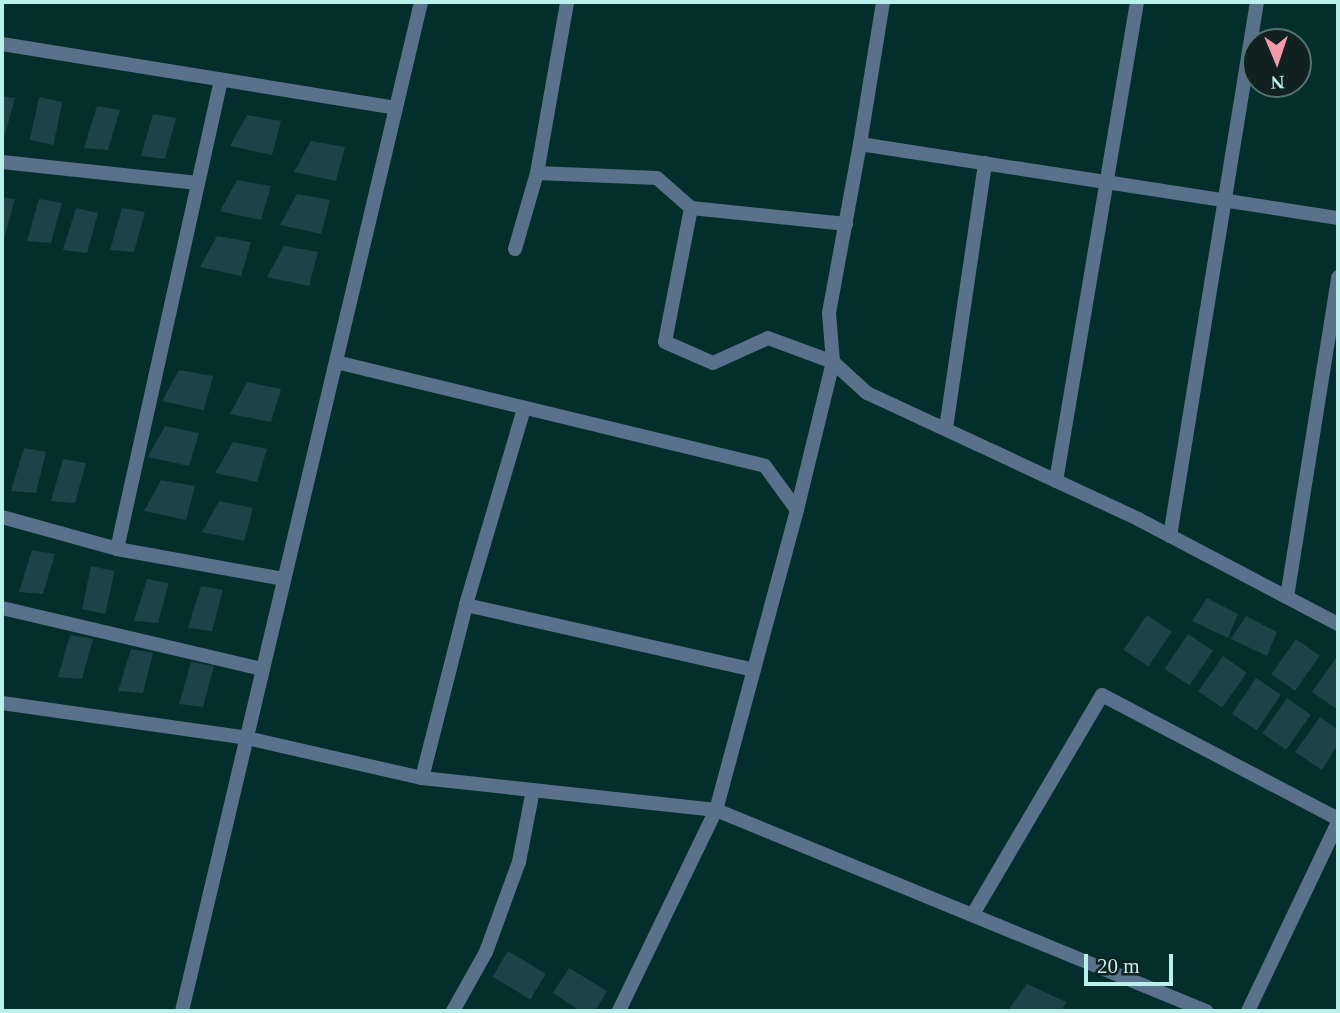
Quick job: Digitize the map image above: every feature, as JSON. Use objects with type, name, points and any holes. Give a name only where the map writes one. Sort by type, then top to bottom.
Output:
[{"type":"street","points":[[182,1011],[421,2]]},
{"type":"street","points":[[515,249],[537,173],[567,2]]},
{"type":"street","points":[[619,1011],[716,810],[797,510],[833,362],[829,313],[884,2]]},
{"type":"street","points":[[1056,481],[1137,2]]},
{"type":"street","points":[[1170,536],[1257,2]]},
{"type":"street","points":[[2,44],[396,108]]},
{"type":"street","points":[[117,549],[221,79]]},
{"type":"street","points":[[860,144],[1338,218]]},
{"type":"street","points":[[2,162],[198,183]]},
{"type":"street","points":[[946,428],[985,163]]},
{"type":"street","points":[[537,173],[657,178],[691,208],[846,224]]},
{"type":"street","points":[[691,208],[665,342],[713,363],[768,338],[833,362],[867,393],[1170,536],[1338,624]]},
{"type":"street","points":[[1287,597],[1338,277]]},
{"type":"street","points":[[336,362],[523,412],[765,466],[797,510]]},
{"type":"street","points":[[422,778],[466,605],[523,412]]},
{"type":"street","points":[[2,517],[117,549],[284,579]]},
{"type":"street","points":[[466,605],[754,670]]},
{"type":"street","points":[[2,608],[263,669]]},
{"type":"street","points":[[973,914],[1102,695],[1338,821],[1248,1011]]},
{"type":"street","points":[[2,703],[247,738],[422,778],[716,810],[1206,1011]]},
{"type":"street","points":[[453,1011],[486,951],[519,862],[533,790]]},
{"type":"building","points":[[2,96],[15,98],[3,141],[2,141]]},
{"type":"building","points":[[39,97],[62,102],[53,145],[30,140]]},
{"type":"building","points":[[97,106],[120,110],[108,150],[84,148]]},
{"type":"building","points":[[153,114],[176,118],[165,159],[141,156]]},
{"type":"building","points":[[247,115],[281,121],[272,155],[230,146]]},
{"type":"building","points":[[311,141],[345,147],[336,181],[294,172]]},
{"type":"building","points":[[237,180],[271,186],[261,220],[220,211]]},
{"type":"building","points":[[297,194],[330,200],[321,234],[280,225]]},
{"type":"building","points":[[2,197],[15,199],[4,239],[2,239]]},
{"type":"building","points":[[39,199],[62,203],[51,243],[27,241]]},
{"type":"building","points":[[76,208],[98,213],[87,253],[63,250]]},
{"type":"building","points":[[122,208],[145,212],[134,252],[110,250]]},
{"type":"building","points":[[217,236],[251,242],[241,276],[200,267]]},
{"type":"building","points":[[284,246],[318,252],[309,286],[267,277]]},
{"type":"building","points":[[179,370],[213,376],[204,410],[162,401]]},
{"type":"building","points":[[247,382],[281,389],[271,422],[230,414]]},
{"type":"building","points":[[165,426],[199,433],[189,466],[148,457]]},
{"type":"building","points":[[233,442],[267,449],[257,482],[215,473]]},
{"type":"building","points":[[24,448],[46,452],[36,493],[11,491]]},
{"type":"building","points":[[63,459],[86,463],[75,503],[51,501]]},
{"type":"building","points":[[161,480],[195,486],[186,520],[144,511]]},
{"type":"building","points":[[219,501],[253,508],[244,541],[202,532]]},
{"type":"building","points":[[32,550],[55,554],[43,594],[19,592]]},
{"type":"building","points":[[91,566],[114,571],[105,614],[82,609]]},
{"type":"building","points":[[147,579],[169,583],[158,623],[134,621]]},
{"type":"building","points":[[201,586],[223,590],[212,631],[188,628]]},
{"type":"building","points":[[1207,598],[1238,614],[1228,638],[1192,621]]},
{"type":"building","points":[[1147,615],[1172,632],[1148,667],[1124,650]]},
{"type":"building","points":[[1246,616],[1277,632],[1267,656],[1231,639]]},
{"type":"building","points":[[1188,634],[1213,651],[1189,686],[1165,669]]},
{"type":"building","points":[[70,635],[93,639],[82,679],[58,677]]},
{"type":"building","points":[[1296,639],[1320,656],[1295,691],[1271,674]]},
{"type":"building","points":[[131,649],[153,653],[143,693],[118,691]]},
{"type":"building","points":[[1338,655],[1338,710],[1312,692]]},
{"type":"building","points":[[1223,656],[1247,673],[1222,708],[1198,691]]},
{"type":"building","points":[[191,662],[214,666],[203,707],[179,704]]},
{"type":"building","points":[[1256,678],[1281,695],[1257,730],[1232,714]]},
{"type":"building","points":[[1287,698],[1311,715],[1286,750],[1262,733]]},
{"type":"building","points":[[1320,717],[1338,730],[1338,744],[1322,770],[1295,752]]},
{"type":"building","points":[[508,951],[546,974],[530,999],[493,977]]},
{"type":"building","points":[[569,968],[607,991],[595,1011],[580,1011],[553,993]]},
{"type":"building","points":[[1027,984],[1066,1002],[1062,1011],[1008,1010]]}]
